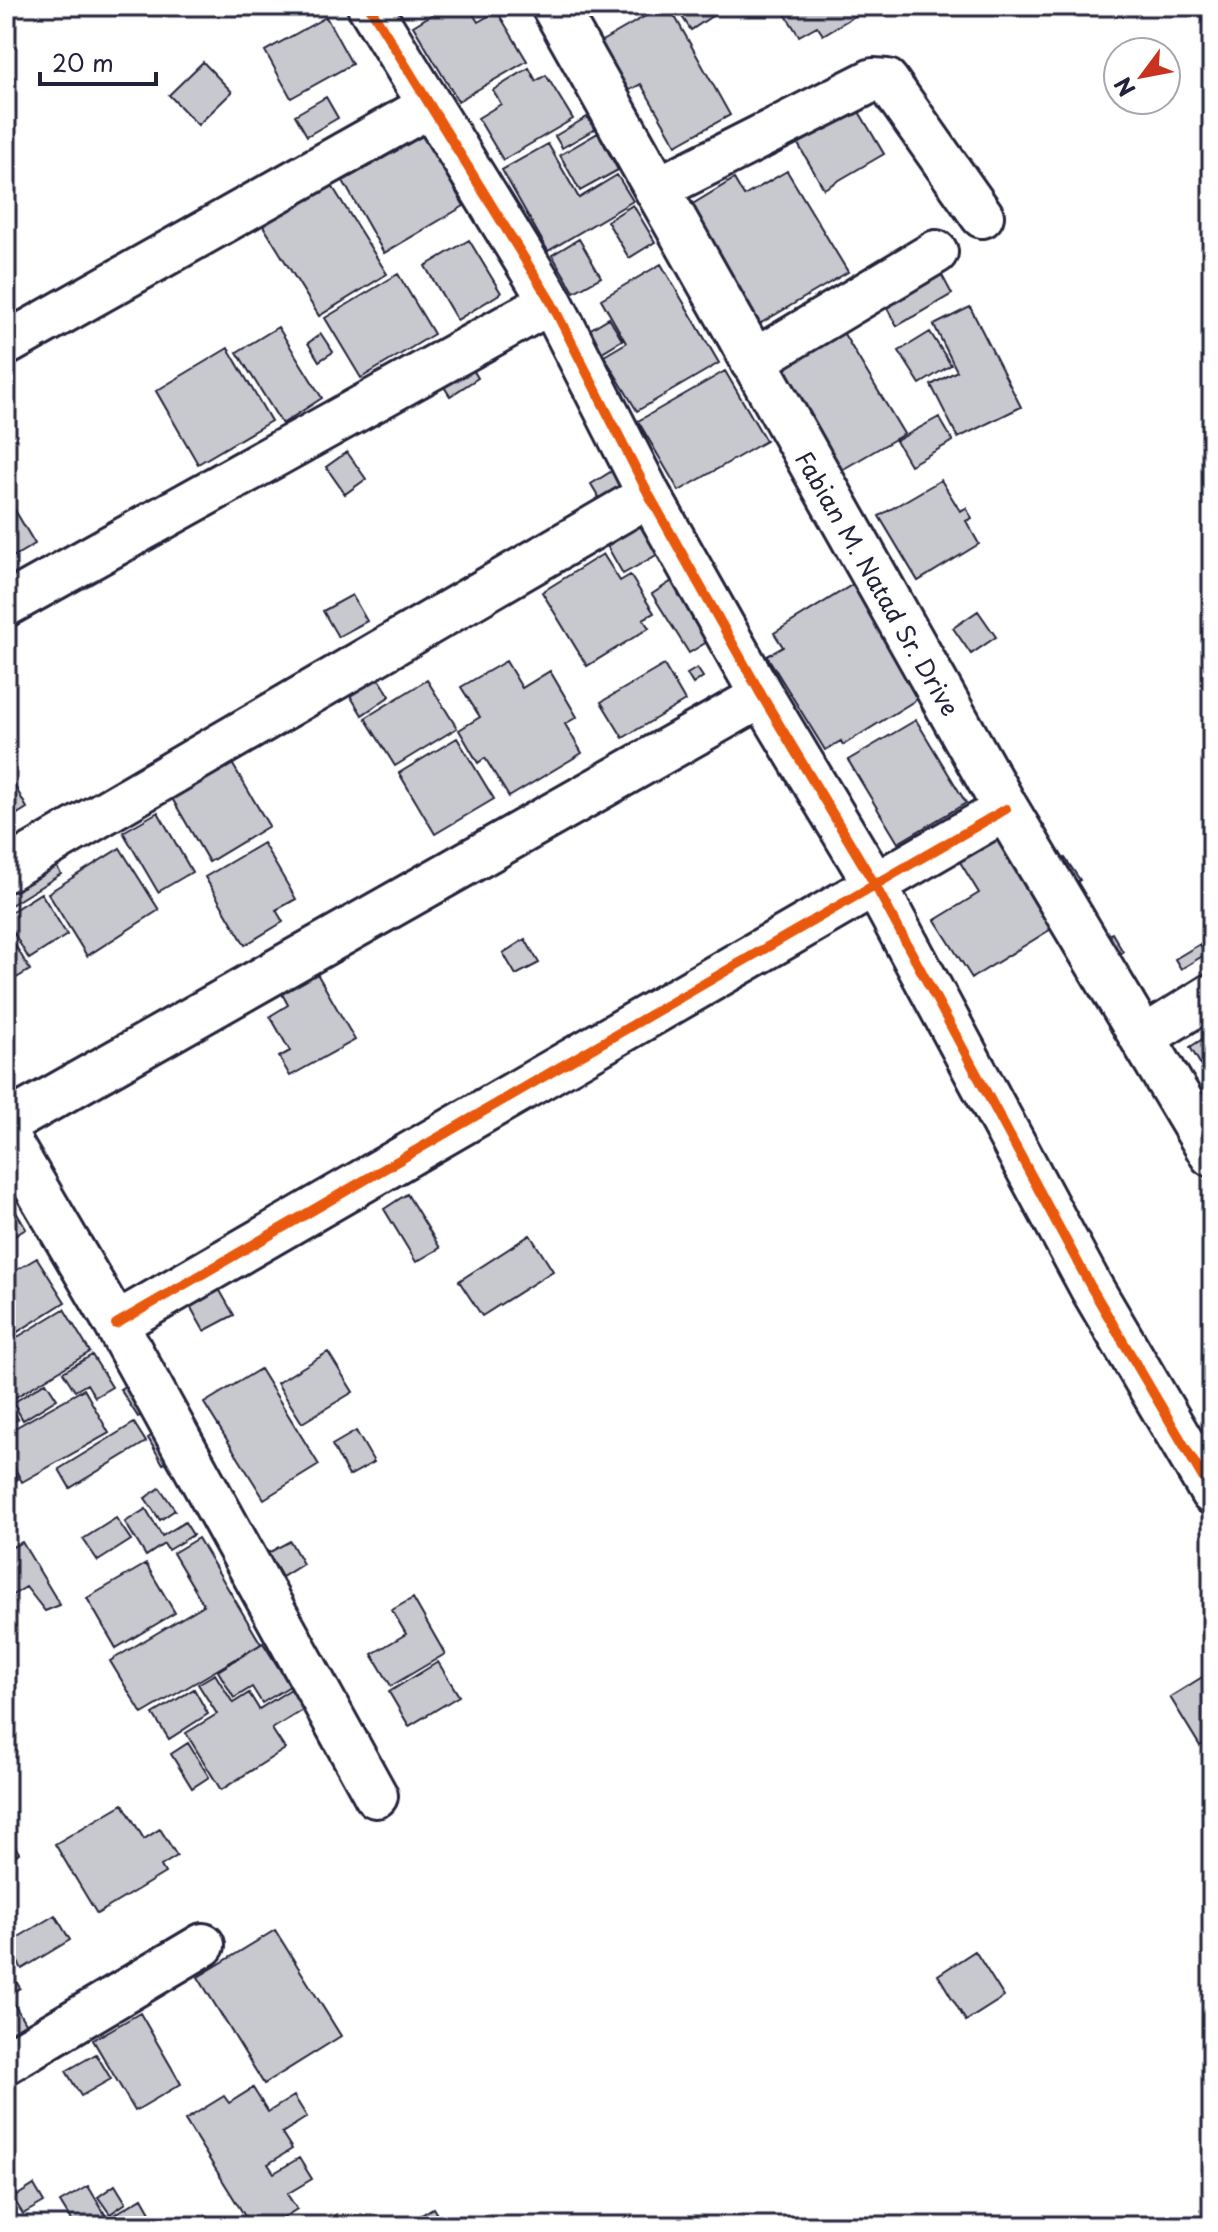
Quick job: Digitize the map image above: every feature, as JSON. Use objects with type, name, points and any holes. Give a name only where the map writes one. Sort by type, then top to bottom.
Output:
[{"type":"street","points":[[369,6],[551,302],[649,495],[762,696],[874,883],[1091,1287],[1212,1493]]},
{"type":"street","name":"Fabian M. Natad Sr. Drive","points":[[554,6],[1006,809],[1212,1154]]},
{"type":"street","points":[[657,189],[880,79],[887,81],[982,216]]},
{"type":"street","points":[[6,344],[429,106]]},
{"type":"street","points":[[752,362],[936,252]]},
{"type":"street","points":[[6,605],[551,302]]},
{"type":"street","points":[[6,870],[649,495]]},
{"type":"street","points":[[6,1124],[762,696]]},
{"type":"street","points":[[116,1324],[1006,809]]},
{"type":"street","points":[[1143,1038],[1212,995]]},
{"type":"street","points":[[6,1136],[116,1324],[376,1796]]},
{"type":"street","points":[[6,2062],[203,1945]]},
{"type":"building","points":[[446,6],[468,6],[478,22],[497,11],[527,61],[458,101],[413,26]]},
{"type":"building","points":[[571,6],[613,6],[584,25]]},
{"type":"building","points":[[663,6],[669,6],[730,115],[676,145],[641,84],[628,91],[600,42]]},
{"type":"building","points":[[675,6],[710,6],[715,14],[691,30]]},
{"type":"building","points":[[713,6],[729,6],[729,7],[719,14]]},
{"type":"building","points":[[780,6],[860,6],[863,11],[823,35],[817,26],[799,36]]},
{"type":"building","points":[[326,17],[352,64],[291,98],[265,51]]},
{"type":"building","points":[[203,62],[232,92],[198,125],[169,95]]},
{"type":"building","points":[[529,68],[536,81],[546,75],[573,119],[503,160],[478,118],[501,104],[493,90]]},
{"type":"building","points":[[326,97],[338,118],[307,136],[295,115]]},
{"type":"building","points":[[858,110],[884,154],[824,189],[798,144]]},
{"type":"building","points":[[587,117],[595,129],[562,148],[555,136]]},
{"type":"building","points":[[598,133],[618,170],[580,191],[560,155]]},
{"type":"building","points":[[424,135],[464,206],[384,253],[343,181]]},
{"type":"building","points":[[548,144],[579,198],[617,175],[633,201],[548,251],[502,170]]},
{"type":"building","points":[[787,171],[848,272],[756,326],[686,208],[734,179],[744,196]]},
{"type":"building","points":[[324,173],[387,274],[319,316],[257,216]]},
{"type":"building","points":[[633,205],[655,242],[629,258],[607,221]]},
{"type":"building","points":[[579,239],[601,277],[574,292],[552,255]]},
{"type":"building","points":[[469,240],[501,293],[457,320],[425,266]]},
{"type":"building","points":[[661,264],[719,363],[637,411],[604,356],[626,343],[601,299]]},
{"type":"building","points":[[938,268],[952,294],[897,326],[883,301]]},
{"type":"building","points":[[398,274],[434,334],[361,378],[325,318]]},
{"type":"building","points":[[970,307],[1021,407],[958,438],[931,385],[957,371],[934,325]]},
{"type":"building","points":[[609,318],[622,340],[602,352],[589,330]]},
{"type":"building","points":[[838,324],[904,434],[840,471],[775,362]]},
{"type":"building","points":[[278,327],[322,398],[282,424],[237,352]]},
{"type":"building","points":[[930,332],[951,365],[920,384],[899,351]]},
{"type":"building","points":[[321,334],[333,352],[319,361],[308,343]]},
{"type":"building","points":[[228,348],[271,421],[198,464],[156,391]]},
{"type":"building","points":[[466,358],[478,378],[450,396],[437,376]]},
{"type":"building","points":[[725,371],[766,441],[679,491],[638,421]]},
{"type":"building","points":[[939,417],[953,441],[910,465],[896,441]]},
{"type":"building","points":[[347,452],[366,479],[345,494],[326,467]]},
{"type":"building","points":[[620,466],[635,492],[606,509],[591,484]]},
{"type":"building","points":[[941,480],[960,511],[966,508],[972,518],[966,521],[979,544],[918,581],[879,516]]},
{"type":"building","points":[[6,495],[35,544],[6,561]]},
{"type":"building","points":[[647,512],[667,549],[623,574],[602,537]]},
{"type":"building","points":[[603,554],[620,581],[630,575],[654,613],[643,619],[649,628],[587,666],[542,592]]},
{"type":"building","points":[[683,574],[720,634],[689,653],[652,594]]},
{"type":"building","points":[[855,583],[924,695],[843,745],[841,741],[825,750],[767,656],[783,647],[774,633]]},
{"type":"building","points":[[352,595],[367,621],[338,637],[323,611]]},
{"type":"building","points":[[978,611],[996,637],[971,654],[953,628]]},
{"type":"building","points":[[506,661],[522,688],[550,671],[577,717],[565,724],[582,753],[509,797],[485,758],[478,763],[459,730],[480,717],[461,687]]},
{"type":"building","points":[[664,665],[685,701],[623,738],[601,702]]},
{"type":"building","points":[[371,666],[390,696],[362,715],[343,684]]},
{"type":"building","points":[[697,668],[703,677],[693,684],[687,674]]},
{"type":"building","points":[[427,680],[457,728],[395,766],[365,718]]},
{"type":"building","points":[[916,720],[966,803],[898,843],[848,760]]},
{"type":"building","points":[[457,738],[494,799],[435,834],[399,773]]},
{"type":"building","points":[[226,753],[269,826],[209,862],[166,788]]},
{"type":"building","points":[[12,781],[27,808],[6,821],[6,785]]},
{"type":"building","points":[[158,812],[192,872],[158,892],[123,832]]},
{"type":"building","points":[[1005,834],[1061,923],[972,978],[935,920],[979,893],[960,862]]},
{"type":"building","points":[[263,843],[296,899],[276,910],[283,922],[245,945],[205,877]]},
{"type":"building","points":[[120,848],[159,910],[87,956],[48,893]]},
{"type":"building","points":[[47,851],[61,874],[6,908],[6,877]]},
{"type":"building","points":[[1065,858],[1080,880],[1065,890],[1050,868]]},
{"type":"building","points":[[41,893],[67,935],[29,959],[6,915]]},
{"type":"building","points":[[6,930],[30,970],[6,984]]},
{"type":"building","points":[[1112,933],[1123,952],[1111,960],[1099,940]]},
{"type":"building","points":[[525,939],[539,963],[516,975],[503,953]]},
{"type":"building","points":[[1200,944],[1206,954],[1181,969],[1175,959]]},
{"type":"building","points":[[315,970],[355,1040],[290,1076],[279,1057],[290,1051],[270,1016],[288,1005],[280,990]]},
{"type":"building","points":[[1212,1033],[1212,1083],[1190,1047]]},
{"type":"building","points":[[407,1194],[440,1248],[416,1262],[384,1209]]},
{"type":"building","points":[[6,1195],[26,1229],[6,1241]]},
{"type":"building","points":[[530,1235],[553,1271],[482,1316],[459,1281]]},
{"type":"building","points":[[37,1258],[65,1302],[11,1336],[6,1328],[6,1272],[8,1275]]},
{"type":"building","points":[[219,1289],[234,1315],[204,1331],[190,1306]]},
{"type":"building","points":[[64,1309],[90,1352],[6,1403],[6,1344]]},
{"type":"building","points":[[328,1352],[353,1392],[302,1423],[277,1383]]},
{"type":"building","points":[[92,1355],[112,1387],[95,1397],[87,1384],[75,1391],[63,1372]]},
{"type":"building","points":[[260,1369],[319,1465],[264,1499],[204,1403]]},
{"type":"building","points":[[138,1378],[155,1407],[138,1417],[120,1389]]},
{"type":"building","points":[[46,1382],[57,1399],[23,1420],[13,1403]]},
{"type":"building","points":[[84,1389],[109,1433],[22,1482],[6,1452],[6,1433]]},
{"type":"building","points":[[10,1406],[18,1419],[6,1427],[6,1408]]},
{"type":"building","points":[[134,1423],[146,1442],[70,1488],[59,1469]]},
{"type":"building","points":[[163,1428],[179,1454],[163,1464],[148,1438]]},
{"type":"building","points":[[356,1431],[374,1462],[349,1476],[332,1445]]},
{"type":"building","points":[[6,1459],[18,1479],[6,1486]]},
{"type":"building","points":[[160,1488],[175,1510],[160,1520],[145,1498]]},
{"type":"building","points":[[146,1509],[162,1536],[185,1522],[193,1535],[168,1550],[164,1544],[146,1556],[125,1522]]},
{"type":"building","points":[[116,1518],[131,1540],[98,1561],[83,1539]]},
{"type":"building","points":[[198,1538],[261,1644],[142,1714],[110,1661],[204,1605],[173,1553]]},
{"type":"building","points":[[290,1541],[303,1564],[282,1577],[268,1553]]},
{"type":"building","points":[[22,1542],[60,1605],[45,1611],[26,1587],[6,1599],[6,1550]]},
{"type":"building","points":[[146,1564],[175,1613],[116,1648],[87,1598]]},
{"type":"building","points":[[413,1598],[445,1654],[391,1686],[372,1654],[406,1634],[392,1610]]},
{"type":"building","points":[[263,1643],[290,1686],[262,1703],[252,1687],[234,1698],[218,1671]]},
{"type":"building","points":[[438,1662],[459,1696],[409,1726],[389,1692]]},
{"type":"building","points":[[1212,1671],[1212,1738],[1200,1746],[1170,1697]]},
{"type":"building","points":[[215,1674],[233,1703],[249,1693],[259,1709],[291,1689],[304,1709],[272,1729],[285,1749],[221,1790],[186,1733],[217,1714],[198,1684]]},
{"type":"building","points":[[194,1689],[208,1714],[169,1739],[153,1714]]},
{"type":"building","points":[[188,1743],[209,1777],[192,1788],[171,1754]]},
{"type":"building","points":[[123,1804],[144,1839],[160,1829],[177,1856],[161,1866],[165,1873],[97,1914],[55,1844]]},
{"type":"building","points":[[6,1832],[19,1853],[6,1862]]},
{"type":"building","points":[[55,1915],[70,1940],[22,1969],[7,1944]]},
{"type":"building","points":[[275,1930],[341,2036],[264,2084],[198,1977]]},
{"type":"building","points":[[975,1951],[1004,1997],[966,2021],[938,1975]]},
{"type":"building","points":[[6,1965],[20,1988],[6,1996]]},
{"type":"building","points":[[10,1997],[29,2030],[6,2044],[6,2000]]},
{"type":"building","points":[[140,2013],[181,2084],[135,2111],[93,2040]]},
{"type":"building","points":[[96,2054],[111,2079],[81,2096],[66,2071]]},
{"type":"building","points":[[253,2088],[268,2112],[294,2096],[307,2117],[282,2133],[292,2149],[268,2164],[274,2173],[299,2158],[312,2179],[287,2194],[297,2209],[270,2226],[251,2226],[185,2120],[224,2096],[229,2103]]},
{"type":"building","points":[[34,2185],[44,2202],[23,2214],[13,2198]]},
{"type":"building","points":[[115,2185],[126,2203],[110,2214],[98,2197]]},
{"type":"building","points":[[88,2186],[112,2226],[61,2226],[71,2220],[60,2202]]},
{"type":"building","points":[[142,2198],[155,2221],[147,2226],[119,2226],[112,2216]]},
{"type":"building","points":[[433,2208],[444,2226],[404,2226]]},
{"type":"cycle path","points":[[369,6],[551,302],[649,495],[762,696],[874,883],[1091,1287],[1212,1493]]},
{"type":"cycle path","points":[[116,1324],[1006,809]]}]
